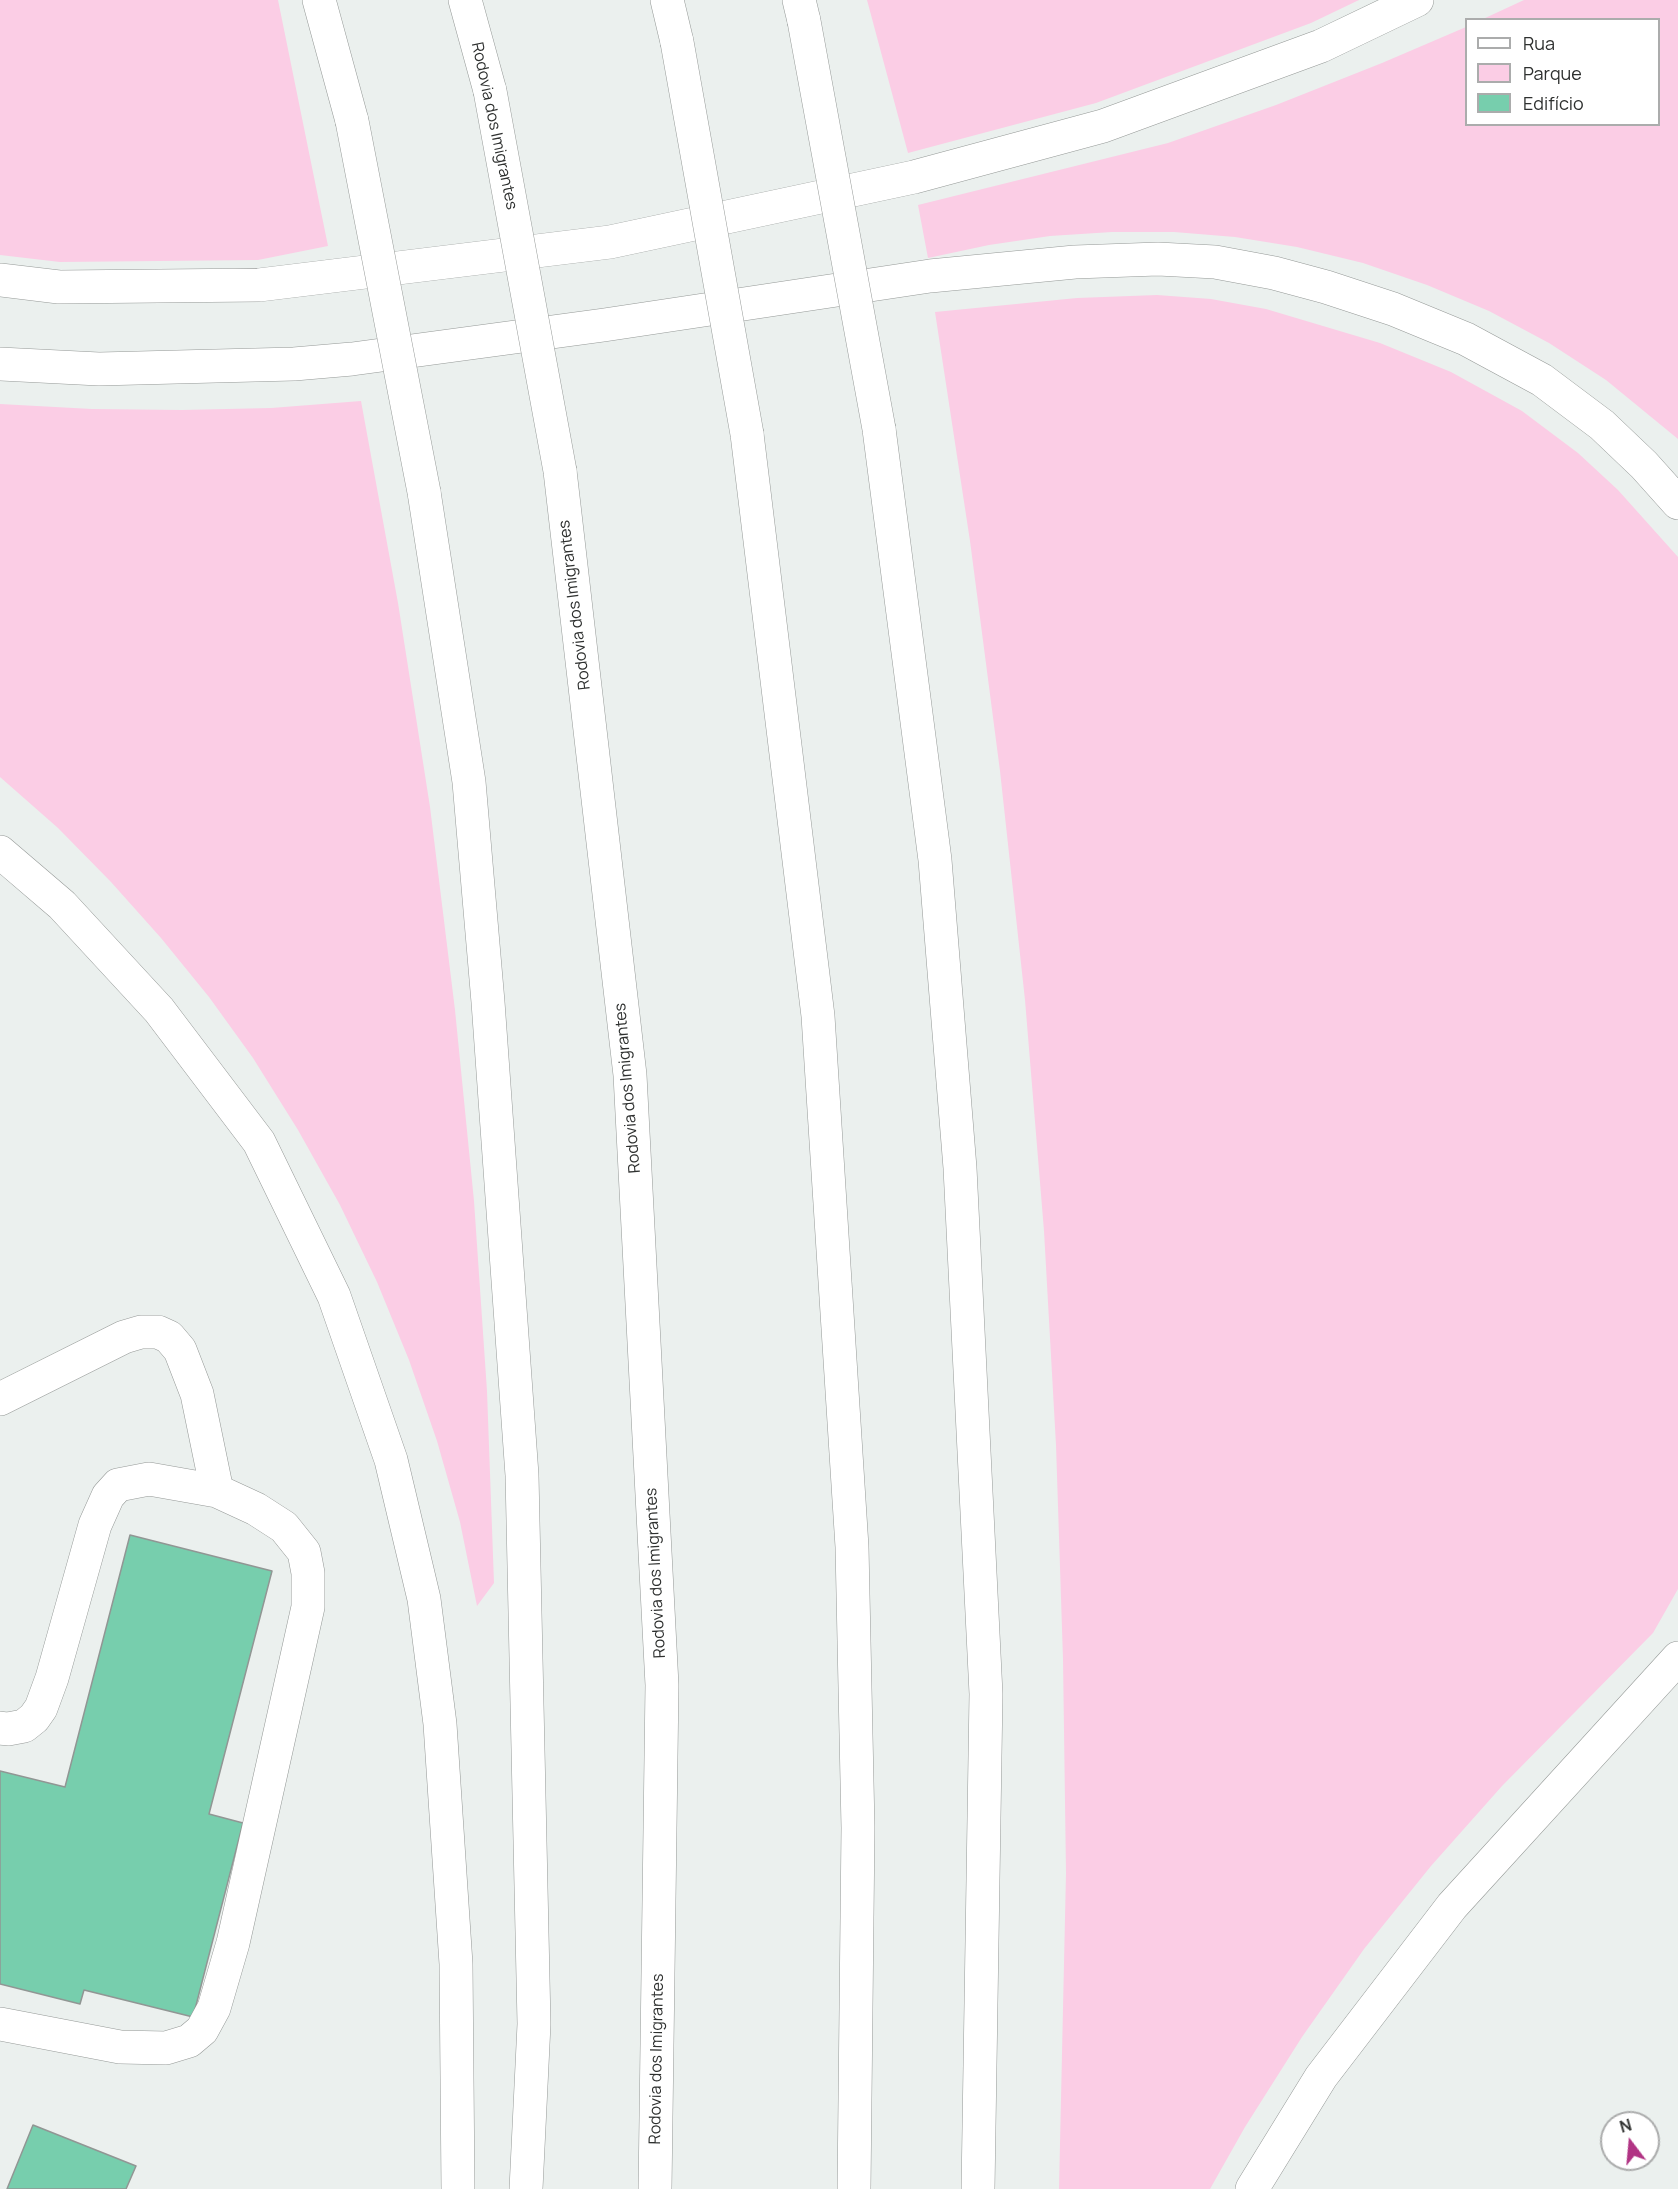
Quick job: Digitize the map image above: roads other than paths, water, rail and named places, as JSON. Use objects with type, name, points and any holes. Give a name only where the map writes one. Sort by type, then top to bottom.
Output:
[{"type":"main road","points":[[319,0],[352,122],[424,492],[469,782],[488,1002],[522,1475],[534,2024],[526,2189]]},
{"type":"main road","name":"Rodovia dos Imigrantes","points":[[465,0],[490,91],[560,471],[630,1075],[662,1685],[655,2189]]},
{"type":"main road","points":[[667,0],[677,42],[747,434],[818,1016],[852,1547],[858,1828],[854,2189]]},
{"type":"main road","points":[[0,280],[59,287],[260,285],[610,242],[914,177],[1103,126],[1321,46],[1417,0]]},
{"type":"main road","points":[[801,10],[879,429],[935,860],[960,1168],[986,1694],[978,2189]]},
{"type":"main road","points":[[0,364],[99,369],[305,363],[352,359],[604,325],[930,276],[1075,262],[1158,259],[1215,262],[1274,273],[1326,287],[1393,309],[1466,339],[1542,380],[1602,425],[1644,465],[1678,503]]},
{"type":"main road","points":[[0,852],[62,905],[159,1010],[259,1142],[334,1296],[384,1438],[424,1599],[440,1724],[456,1964],[458,2189]]},
{"type":"main road","points":[[0,1399],[124,1336],[141,1332],[158,1332],[169,1337],[180,1350],[197,1394],[217,1491]]},
{"type":"main road","points":[[0,1728],[24,1726],[41,1708],[52,1678],[94,1525],[108,1496],[118,1485],[133,1480],[149,1479],[217,1491],[256,1509],[284,1527],[304,1552],[308,1573],[308,1607],[234,1943],[214,2008],[202,2030],[189,2041],[166,2048],[120,2047],[0,2024]]},
{"type":"main road","points":[[1252,2189],[1321,2077],[1452,1906],[1678,1658]]}]
